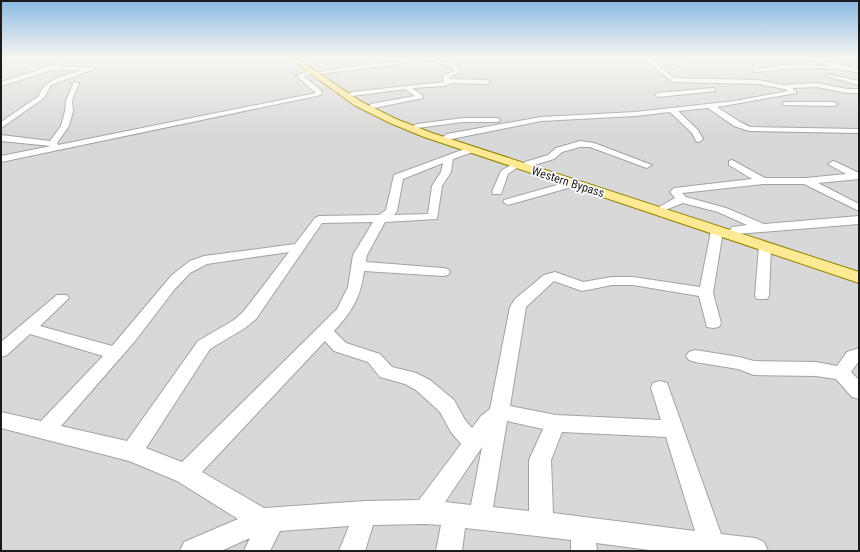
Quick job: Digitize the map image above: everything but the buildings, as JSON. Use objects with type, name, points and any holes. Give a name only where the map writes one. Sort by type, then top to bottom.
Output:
[{"type":"main road","name":"Western Bypass","points":[[329,83],[346,96],[372,111],[415,130],[470,150],[528,161],[571,184],[591,187],[665,207],[859,270]]},
{"type":"main road","name":"Western Bypass","points":[[334,83],[374,106],[417,126],[447,137],[528,161],[591,187],[859,278]]},
{"type":"street","points":[[1,126],[42,96],[44,90],[49,84],[53,83]]},
{"type":"street","points":[[52,144],[65,126],[69,101],[76,83]]},
{"type":"street","points":[[1,159],[66,147],[319,94],[320,92],[308,83]]},
{"type":"street","points":[[352,94],[445,83]]},
{"type":"street","points":[[658,95],[717,89],[708,83]]},
{"type":"street","points":[[762,83],[784,87],[817,85],[846,91],[859,91]]},
{"type":"street","points":[[664,87],[681,86],[694,91]]},
{"type":"street","points":[[374,106],[421,97],[406,87]]},
{"type":"street","points":[[417,126],[463,120],[524,121],[635,114],[712,106],[794,92],[784,87]]},
{"type":"street","points":[[681,93],[712,106],[737,124],[749,129],[859,131]]},
{"type":"street","points":[[762,97],[795,107],[805,104]]},
{"type":"street","points":[[785,104],[834,104]]},
{"type":"street","points":[[672,110],[695,132],[699,138]]},
{"type":"street","points":[[484,120],[486,129]]},
{"type":"street","points":[[447,137],[524,121]]},
{"type":"street","points":[[1,138],[66,147]]},
{"type":"street","points":[[497,192],[504,173],[528,161],[551,157],[560,150],[576,145],[585,145],[647,165]]},
{"type":"street","points":[[185,474],[343,312],[351,298],[360,255],[381,219],[391,211],[398,176],[470,150]]},
{"type":"street","points":[[132,452],[204,346],[211,339],[234,328],[247,319],[298,247],[321,219],[433,218],[437,186],[446,172],[449,158]]},
{"type":"street","points":[[732,163],[763,181]]},
{"type":"street","points":[[833,164],[858,176]]},
{"type":"street","points":[[760,227],[722,210],[682,199],[676,194],[676,191],[763,181],[806,181],[858,176]]},
{"type":"street","points":[[806,181],[859,208]]},
{"type":"street","points":[[508,202],[571,184]]},
{"type":"street","points":[[665,207],[682,199]]},
{"type":"street","points":[[736,230],[859,220]]},
{"type":"street","points":[[713,323],[706,293],[717,231]]},
{"type":"street","points":[[762,296],[765,246]]},
{"type":"street","points":[[45,430],[142,323],[171,285],[194,263],[204,260],[298,247]]},
{"type":"street","points":[[358,266],[443,272]]},
{"type":"street","points":[[480,517],[520,302],[549,278],[555,276],[582,287],[612,281],[632,281],[706,293]]},
{"type":"street","points":[[1,351],[62,298]]},
{"type":"street","points":[[27,328],[115,353]]},
{"type":"street","points":[[325,331],[340,347],[374,358],[386,372],[410,378],[423,385],[447,406],[458,426],[473,443]]},
{"type":"street","points":[[841,373],[853,356],[859,354]]},
{"type":"street","points":[[695,356],[739,363],[754,368],[816,369],[841,373],[859,392]]},
{"type":"street","points":[[660,388],[712,545]]},
{"type":"street","points":[[500,412],[556,423],[674,430]]},
{"type":"street","points":[[425,512],[488,422],[500,412]]},
{"type":"street","points":[[1,420],[132,452],[185,474],[268,520]]},
{"type":"street","points":[[540,524],[540,460],[556,423]]},
{"type":"street","points":[[193,551],[268,520],[365,513],[425,512],[540,524],[583,540],[712,545],[755,551]]},
{"type":"street","points":[[352,551],[365,513]]},
{"type":"street","points":[[449,551],[455,514]]},
{"type":"street","points":[[257,551],[268,520]]},
{"type":"shaded area","points":[[1,83],[859,83],[859,551],[1,551]]}]
